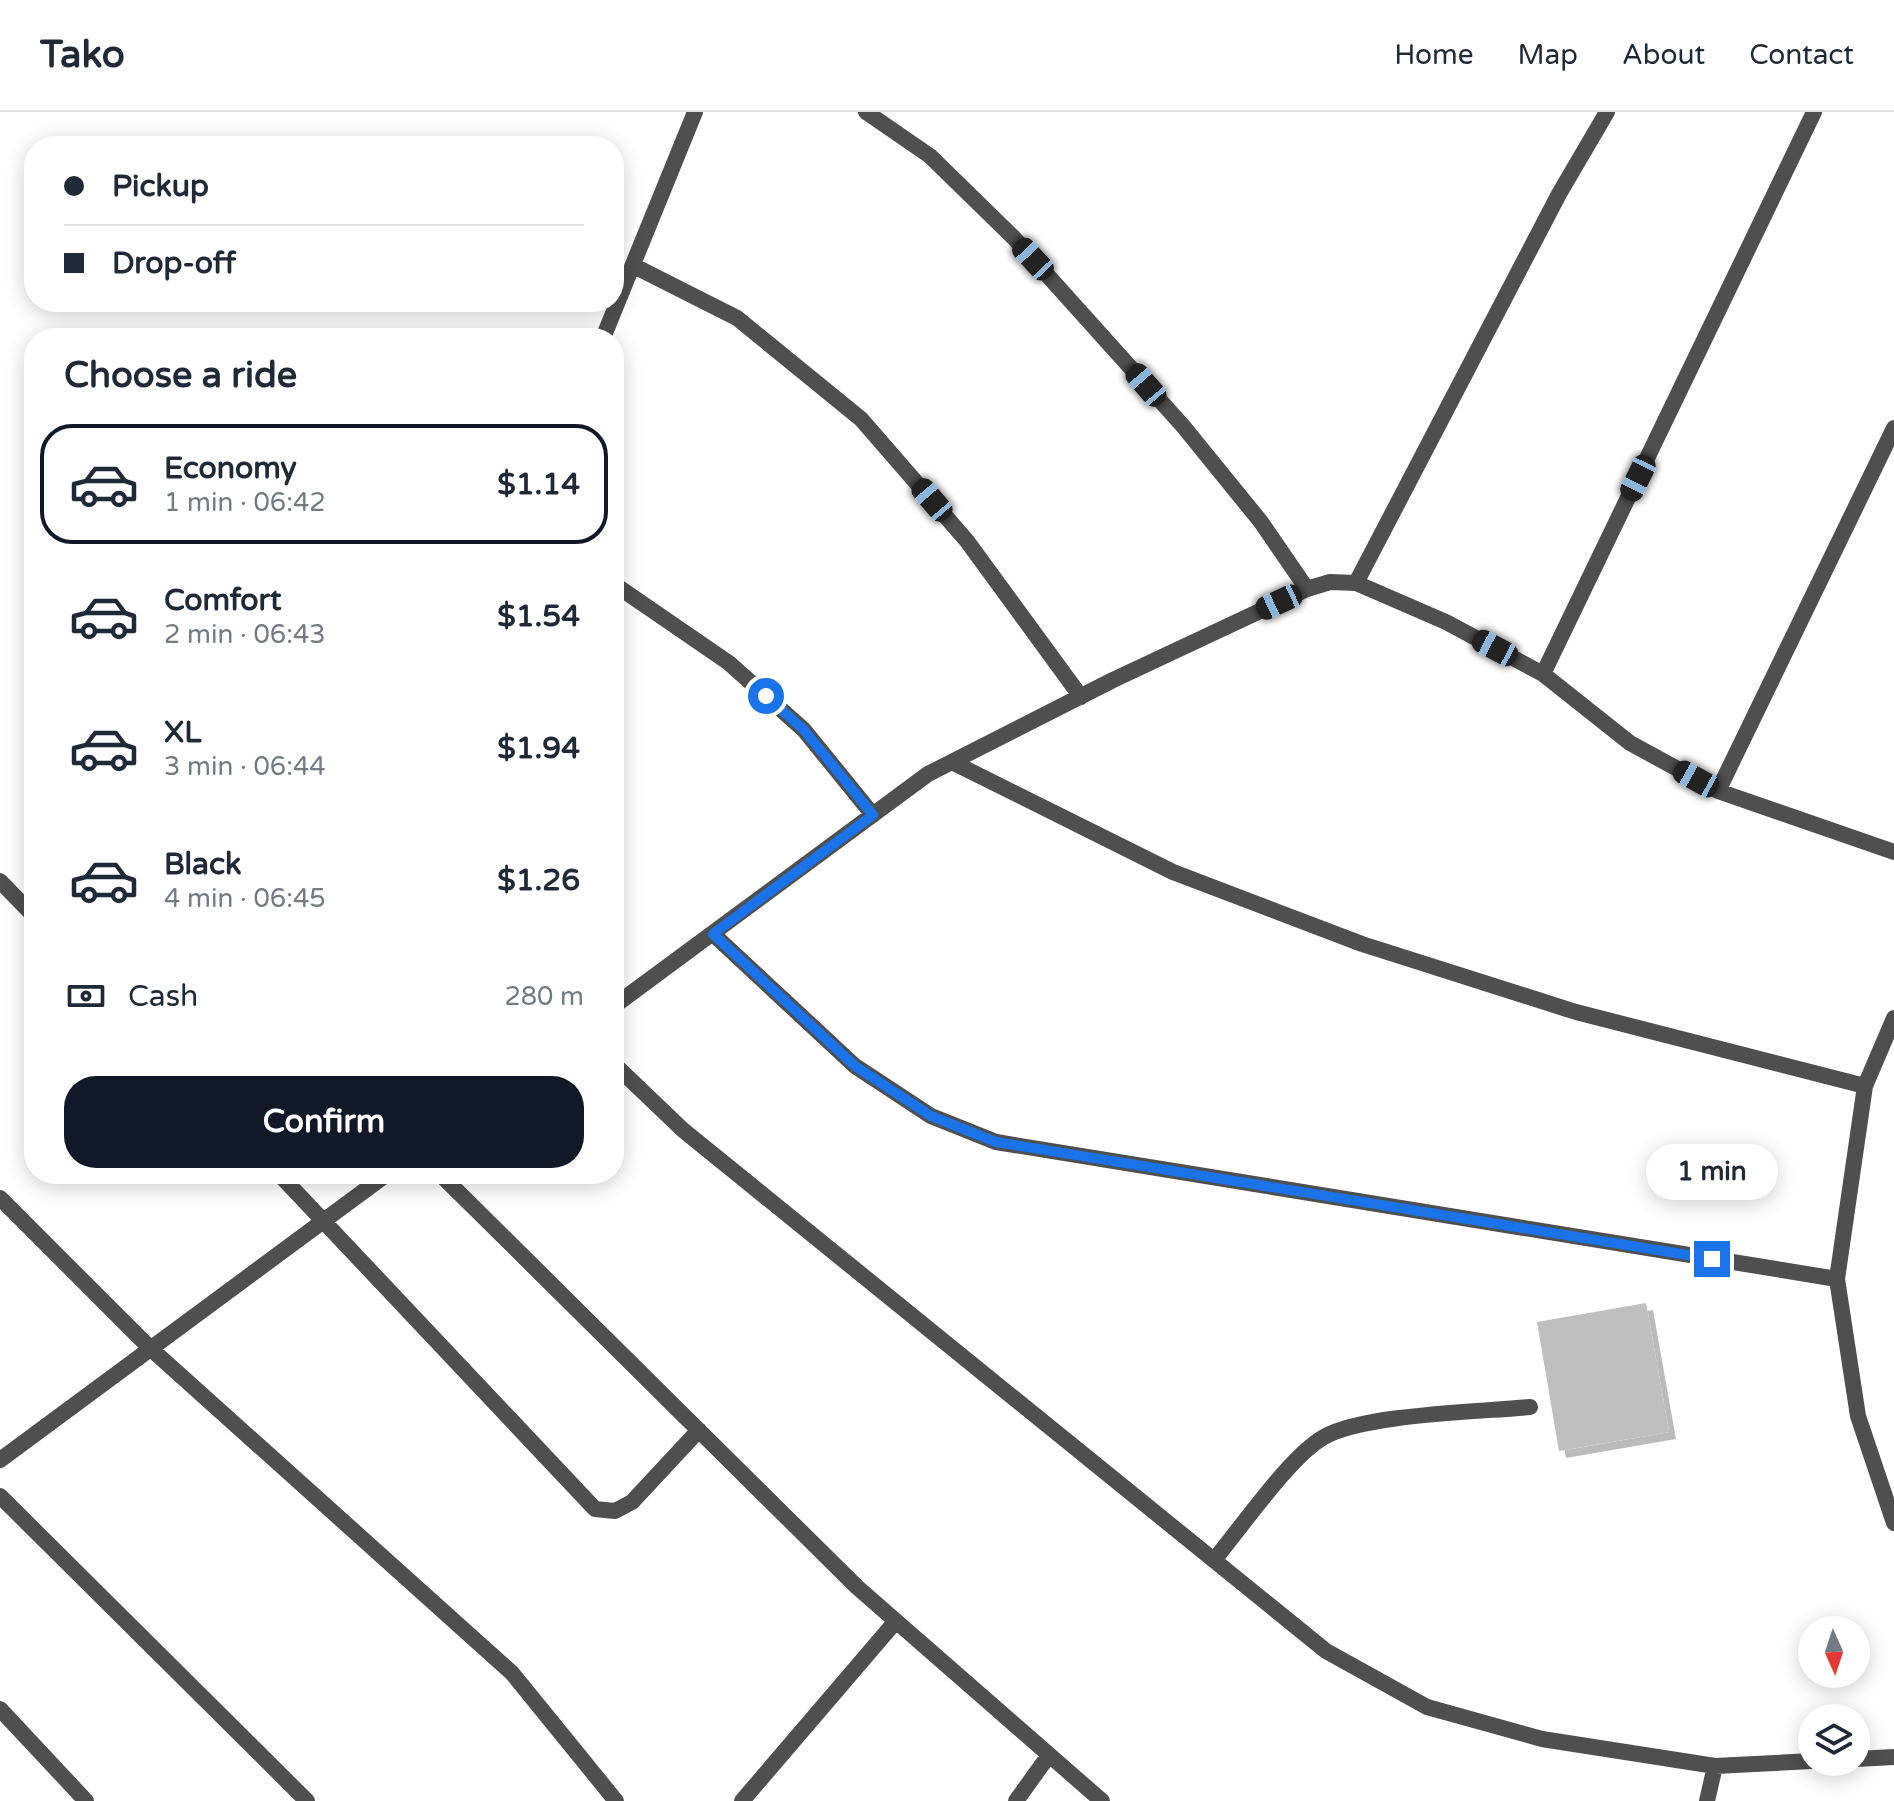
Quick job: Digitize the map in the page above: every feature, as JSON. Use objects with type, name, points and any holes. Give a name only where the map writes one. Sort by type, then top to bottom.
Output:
[{"type":"street","points":[[624,289],[661,189],[695,112]]},
{"type":"street","points":[[866,112],[930,156],[1024,249],[1183,426],[1261,522],[1307,589]]},
{"type":"street","points":[[1356,583],[1559,194],[1607,112]]},
{"type":"street","points":[[1543,674],[1814,112]]},
{"type":"street","points":[[634,266],[737,318],[861,419],[967,541],[1081,697]]},
{"type":"street","points":[[1718,791],[1894,428]]},
{"type":"street","points":[[624,999],[928,774],[1307,589],[1330,582],[1356,583],[1446,622],[1543,674],[1630,743],[1718,791],[1894,852]]},
{"type":"street","points":[[624,591],[729,663],[793,720],[873,815]]},
{"type":"street","points":[[952,762],[1173,872],[1362,944],[1576,1012],[1865,1086]]},
{"type":"street","points":[[0,881],[24,906]]},
{"type":"street","points":[[713,934],[855,1066],[931,1116],[996,1142],[1837,1279]]},
{"type":"street","points":[[1894,1018],[1865,1086],[1837,1279],[1858,1416],[1894,1523]]},
{"type":"street","points":[[624,1074],[683,1130],[1326,1651],[1427,1707],[1542,1739],[1715,1766],[1798,1762]]},
{"type":"street","points":[[288,1184],[595,1509],[615,1511],[632,1502],[699,1430]]},
{"type":"street","points":[[0,1460],[373,1184]]},
{"type":"street","points":[[450,1184],[896,1621],[1102,1801]]},
{"type":"street","points":[[0,1198],[150,1348],[512,1673],[616,1801]]},
{"type":"street","points":[[1214,1560],[1295,1463],[1323,1437],[1357,1425],[1530,1407]]},
{"type":"street","points":[[0,1496],[307,1801]]},
{"type":"street","points":[[742,1801],[896,1621]]},
{"type":"street","points":[[0,1709],[86,1801]]},
{"type":"street","points":[[1016,1801],[1049,1755]]},
{"type":"street","points":[[1870,1758],[1894,1757]]},
{"type":"street","points":[[1707,1801],[1715,1766]]},
{"type":"building","points":[[1646,1303],[1669,1432],[1559,1451],[1537,1322]]},
{"type":"route","points":[[766,696],[804,730],[873,815],[713,934],[855,1066],[931,1116],[996,1142],[1712,1259]]}]
